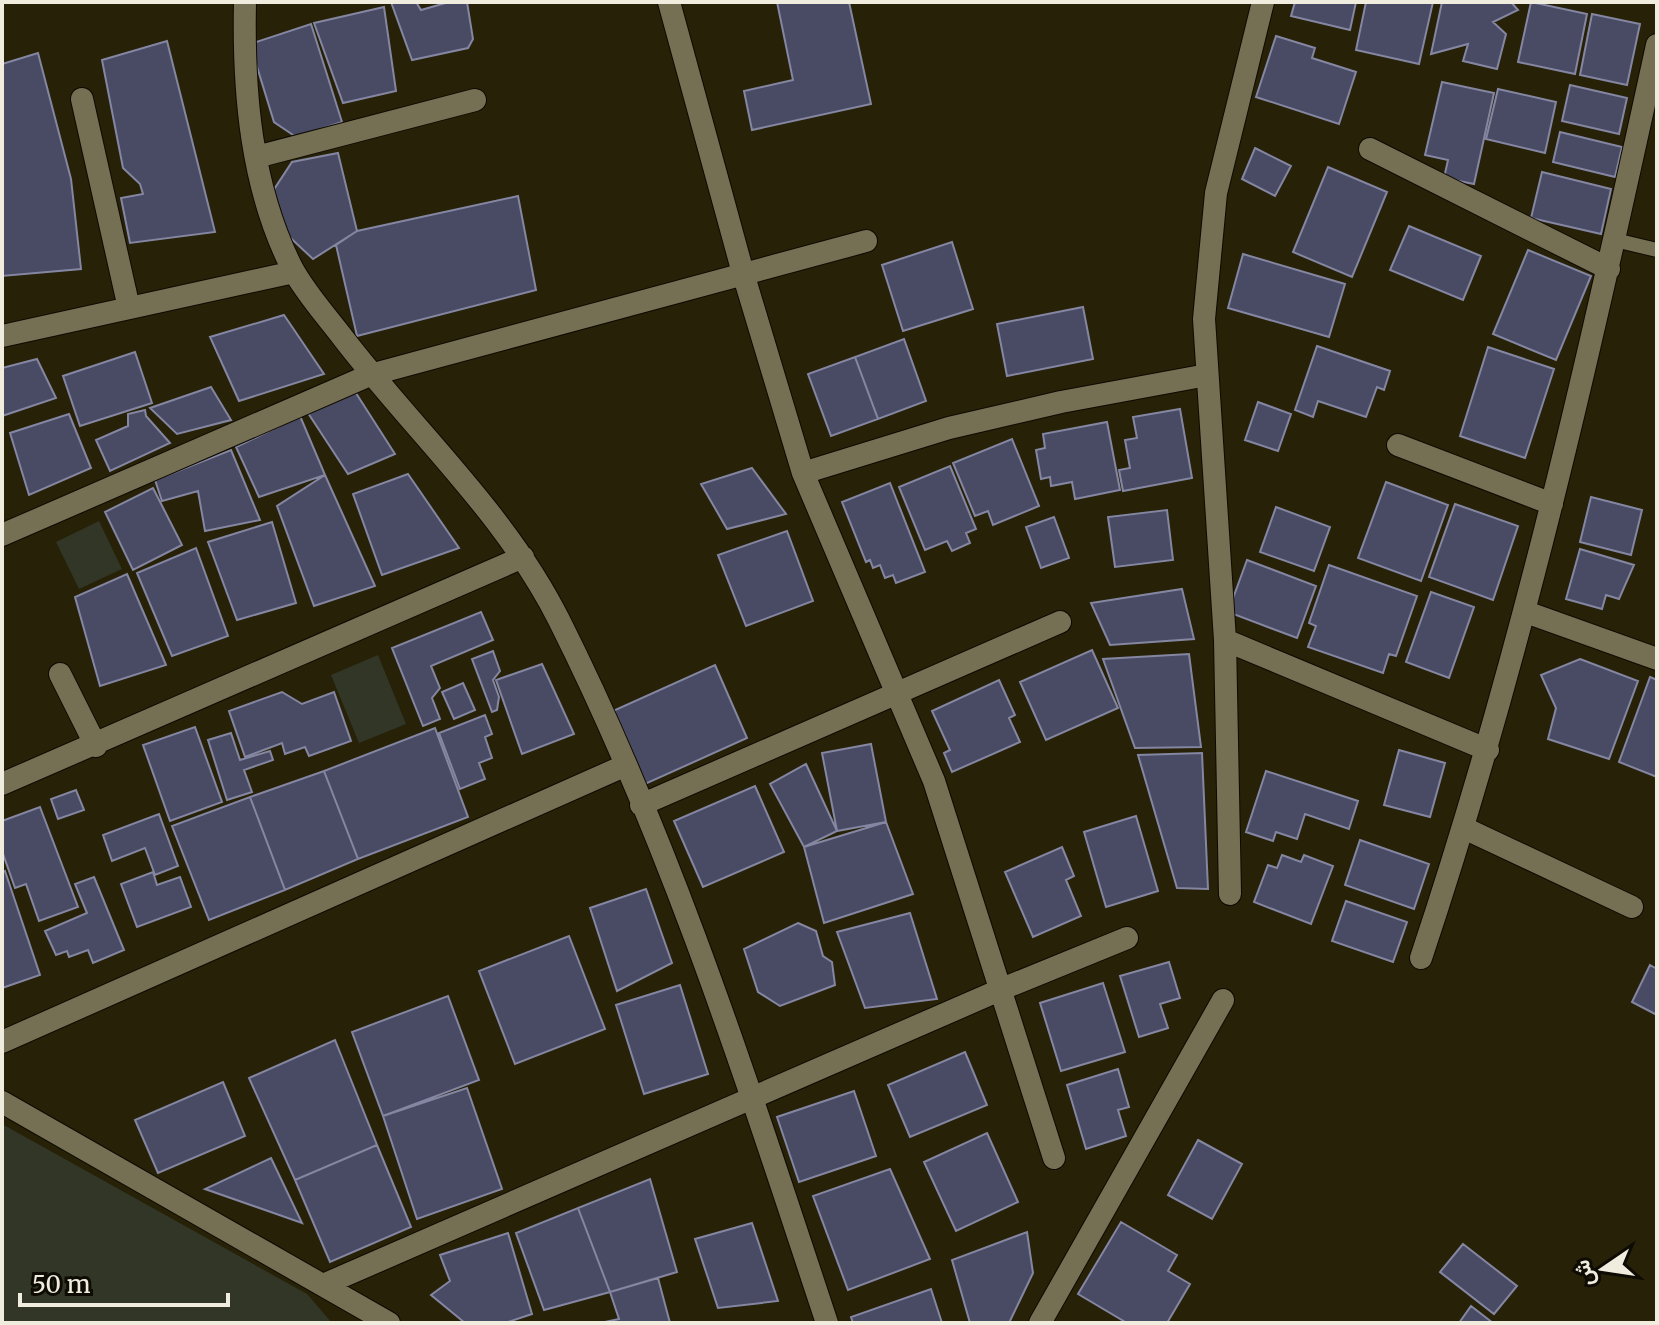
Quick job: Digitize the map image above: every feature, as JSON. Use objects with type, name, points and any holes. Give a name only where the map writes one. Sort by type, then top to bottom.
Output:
[{"type":"street","points":[[245,2],[244,59],[256,157],[276,234],[294,272],[370,375],[406,414],[523,557],[580,663],[702,950],[827,1323]]},
{"type":"street","points":[[669,2],[743,273],[803,473],[897,693],[959,852],[1054,1158]]},
{"type":"street","points":[[1230,894],[1225,640],[1204,319],[1216,193],[1263,2]]},
{"type":"street","points":[[1421,958],[1488,750],[1526,612],[1609,269],[1657,45]]},
{"type":"street","points":[[82,99],[129,308]]},
{"type":"street","points":[[256,157],[475,100]]},
{"type":"street","points":[[1370,149],[1609,269]]},
{"type":"street","points":[[2,535],[370,375],[866,241]]},
{"type":"street","points":[[2,336],[294,272]]},
{"type":"street","points":[[803,473],[949,428],[1047,405],[1207,375]]},
{"type":"street","points":[[1398,445],[1552,504]]},
{"type":"street","points":[[2,784],[96,746],[523,557]]},
{"type":"street","points":[[1526,612],[1657,659]]},
{"type":"street","points":[[641,805],[1060,622]]},
{"type":"street","points":[[1225,640],[1488,750]]},
{"type":"street","points":[[60,674],[96,746]]},
{"type":"street","points":[[2,1042],[624,766]]},
{"type":"street","points":[[1464,828],[1632,907]]},
{"type":"street","points":[[323,1285],[1002,989],[1127,938]]},
{"type":"street","points":[[1040,1323],[1223,1000]]},
{"type":"street","points":[[2,1102],[323,1285],[376,1320]]},
{"type":"lane","points":[[1615,240],[1657,250]]},
{"type":"green space","points":[[99,521],[122,569],[79,589],[56,542]]},
{"type":"green space","points":[[378,655],[406,724],[359,743],[331,675]]},
{"type":"green space","points":[[2,1124],[307,1294],[332,1323],[2,1323]]},
{"type":"building","points":[[391,2],[416,2],[421,10],[449,2],[467,2],[473,39],[468,48],[412,60]]},
{"type":"building","points":[[777,2],[849,2],[871,104],[752,130],[744,91],[793,80]]},
{"type":"building","points":[[1295,2],[1356,2],[1350,30],[1291,16]]},
{"type":"building","points":[[1366,2],[1433,2],[1419,64],[1356,50]]},
{"type":"building","points":[[1442,2],[1511,2],[1518,10],[1493,22],[1506,34],[1497,69],[1463,61],[1468,44],[1431,54]]},
{"type":"building","points":[[1531,2],[1587,14],[1575,74],[1518,62]]},
{"type":"building","points":[[384,7],[396,91],[343,103],[314,23]]},
{"type":"building","points":[[1592,14],[1640,24],[1627,85],[1580,75]]},
{"type":"building","points":[[311,24],[342,122],[296,137],[274,122],[250,44]]},
{"type":"building","points":[[1276,36],[1315,48],[1312,58],[1356,72],[1339,124],[1256,97]]},
{"type":"building","points":[[167,41],[215,232],[130,243],[121,198],[143,194],[140,184],[123,168],[102,60]]},
{"type":"building","points":[[38,53],[71,179],[81,269],[2,276],[2,64]]},
{"type":"building","points":[[1442,82],[1494,93],[1474,184],[1444,178],[1448,160],[1425,155]]},
{"type":"building","points":[[1570,85],[1627,98],[1619,134],[1562,121]]},
{"type":"building","points":[[1498,89],[1556,102],[1545,153],[1486,139]]},
{"type":"building","points":[[1560,132],[1622,147],[1615,177],[1553,162]]},
{"type":"building","points":[[1255,148],[1291,166],[1275,196],[1242,179]]},
{"type":"building","points":[[338,153],[357,231],[313,259],[282,230],[271,194],[292,162]]},
{"type":"building","points":[[1328,167],[1387,192],[1352,277],[1293,252]]},
{"type":"building","points":[[1542,172],[1611,189],[1601,234],[1531,218]]},
{"type":"building","points":[[518,196],[536,290],[357,336],[336,245],[357,231]]},
{"type":"building","points":[[1409,226],[1481,256],[1463,300],[1390,270]]},
{"type":"building","points":[[952,242],[973,309],[903,331],[882,265]]},
{"type":"building","points":[[1528,250],[1591,276],[1556,360],[1493,334]]},
{"type":"building","points":[[1243,254],[1345,284],[1329,337],[1228,308]]},
{"type":"building","points":[[1083,307],[1093,359],[1007,376],[997,324]]},
{"type":"building","points":[[284,315],[324,374],[239,401],[210,337]]},
{"type":"building","points":[[904,339],[926,401],[878,419],[855,357]]},
{"type":"building","points":[[1317,346],[1390,371],[1384,390],[1377,387],[1366,417],[1318,401],[1313,417],[1295,410]]},
{"type":"building","points":[[1488,347],[1554,369],[1525,458],[1460,436]]},
{"type":"building","points":[[135,352],[152,403],[80,426],[63,376]]},
{"type":"building","points":[[855,357],[878,419],[831,436],[808,374]]},
{"type":"building","points":[[37,359],[56,398],[2,416],[2,368]]},
{"type":"building","points":[[211,387],[231,420],[177,434],[150,408]]},
{"type":"building","points":[[354,390],[395,454],[348,474],[306,410]]},
{"type":"building","points":[[1258,402],[1291,414],[1278,451],[1245,440]]},
{"type":"building","points":[[1180,409],[1192,478],[1123,491],[1119,470],[1130,468],[1125,440],[1137,438],[1133,417]]},
{"type":"building","points":[[145,410],[146,416],[170,443],[110,471],[96,440],[128,426],[128,414]]},
{"type":"building","points":[[69,414],[91,468],[29,495],[10,433]]},
{"type":"building","points":[[300,416],[325,475],[259,497],[236,447]]},
{"type":"building","points":[[1107,422],[1120,490],[1075,499],[1072,482],[1051,486],[1050,477],[1041,479],[1036,450],[1045,448],[1043,434]]},
{"type":"building","points":[[1012,439],[1039,506],[993,525],[988,511],[975,516],[953,463]]},
{"type":"building","points":[[231,450],[260,520],[205,531],[198,491],[162,501],[155,480]]},
{"type":"building","points":[[950,466],[976,529],[966,533],[970,543],[952,551],[947,541],[925,550],[899,487]]},
{"type":"building","points":[[752,468],[786,514],[727,529],[701,484]]},
{"type":"building","points":[[408,474],[459,548],[382,575],[353,494]]},
{"type":"building","points":[[325,475],[375,586],[314,606],[277,506]]},
{"type":"building","points":[[1386,482],[1448,505],[1421,581],[1358,558]]},
{"type":"building","points":[[890,483],[925,572],[896,583],[893,575],[885,578],[880,565],[873,568],[870,560],[866,562],[842,502]]},
{"type":"building","points":[[153,488],[182,545],[133,570],[105,512]]},
{"type":"building","points":[[1591,497],[1642,510],[1631,555],[1580,542]]},
{"type":"building","points":[[1455,504],[1518,526],[1493,600],[1429,577]]},
{"type":"building","points":[[1276,507],[1330,527],[1314,571],[1260,552]]},
{"type":"building","points":[[1167,510],[1173,560],[1115,567],[1108,517]]},
{"type":"building","points":[[1054,517],[1069,558],[1041,568],[1026,527]]},
{"type":"building","points":[[272,522],[296,603],[237,620],[208,542]]},
{"type":"building","points":[[787,531],[813,601],[746,626],[718,555]]},
{"type":"building","points":[[196,548],[228,636],[172,656],[137,573]]},
{"type":"building","points":[[1580,549],[1634,565],[1619,599],[1606,595],[1602,609],[1566,599]]},
{"type":"building","points":[[1247,560],[1316,586],[1297,638],[1228,612]]},
{"type":"building","points":[[1329,565],[1417,596],[1396,656],[1389,654],[1383,673],[1308,647],[1316,626],[1309,623]]},
{"type":"building","points":[[127,574],[166,665],[100,686],[75,597]]},
{"type":"building","points":[[1182,589],[1194,639],[1110,645],[1091,603]]},
{"type":"building","points":[[1431,592],[1474,607],[1449,678],[1406,662]]},
{"type":"building","points":[[481,612],[493,640],[431,666],[440,688],[432,698],[440,719],[423,726],[392,648]]},
{"type":"building","points":[[1092,650],[1118,708],[1046,740],[1020,682]]},
{"type":"building","points":[[493,651],[500,671],[493,680],[499,697],[497,710],[492,712],[472,659]]},
{"type":"building","points":[[1189,654],[1201,747],[1135,748],[1103,659]]},
{"type":"building","points":[[1580,659],[1638,681],[1609,759],[1548,739],[1556,708],[1541,675]]},
{"type":"building","points":[[542,664],[574,734],[522,754],[496,680]]},
{"type":"building","points":[[715,665],[747,738],[645,784],[613,711]]},
{"type":"building","points":[[1650,677],[1657,680],[1657,777],[1619,762]]},
{"type":"building","points":[[999,680],[1015,715],[1009,718],[1020,742],[952,772],[944,753],[950,750],[932,711]]},
{"type":"building","points":[[463,683],[475,710],[454,719],[442,692]]},
{"type":"building","points":[[282,692],[302,704],[334,692],[351,741],[309,756],[305,747],[285,754],[282,743],[245,757],[229,711]]},
{"type":"building","points":[[485,715],[492,734],[485,737],[492,758],[479,763],[485,779],[460,789],[439,733]]},
{"type":"building","points":[[195,727],[222,802],[170,821],[143,745]]},
{"type":"building","points":[[435,728],[468,817],[358,859],[324,771]]},
{"type":"building","points":[[231,733],[240,760],[270,751],[273,760],[244,770],[252,792],[227,800],[208,740]]},
{"type":"building","points":[[871,744],[886,822],[837,831],[822,753]]},
{"type":"building","points":[[1399,750],[1445,763],[1430,817],[1384,805]]},
{"type":"building","points":[[1202,753],[1208,889],[1177,888],[1138,755]]},
{"type":"building","points":[[806,764],[837,831],[804,847],[770,784]]},
{"type":"building","points":[[324,771],[358,859],[285,890],[250,797]]},
{"type":"building","points":[[1266,771],[1358,801],[1349,829],[1305,814],[1297,839],[1276,832],[1273,841],[1246,832]]},
{"type":"building","points":[[755,786],[784,852],[703,887],[674,821]]},
{"type":"building","points":[[76,790],[84,810],[58,819],[51,799]]},
{"type":"building","points":[[250,797],[285,890],[209,920],[172,826]]},
{"type":"building","points":[[40,807],[78,907],[39,921],[26,884],[15,888],[2,851],[2,821]]},
{"type":"building","points":[[159,814],[178,866],[155,875],[145,848],[112,861],[103,835]]},
{"type":"building","points":[[1136,816],[1158,891],[1106,907],[1084,832]]},
{"type":"building","points":[[886,822],[913,894],[824,923],[804,847]]},
{"type":"building","points":[[1360,840],[1429,864],[1414,909],[1345,885]]},
{"type":"building","points":[[1062,847],[1074,876],[1066,880],[1081,916],[1033,937],[1005,872]]},
{"type":"building","points":[[1282,855],[1301,862],[1304,855],[1333,866],[1311,924],[1254,902],[1268,865],[1277,868]]},
{"type":"building","points":[[5,871],[40,975],[2,988],[2,872]]},
{"type":"building","points":[[153,872],[157,885],[180,877],[191,907],[137,927],[121,884]]},
{"type":"building","points":[[94,877],[124,950],[93,963],[88,950],[69,957],[67,951],[56,955],[45,931],[87,913],[75,884]]},
{"type":"building","points":[[646,889],[672,963],[617,991],[590,908]]},
{"type":"building","points":[[1346,901],[1407,922],[1393,962],[1332,941]]},
{"type":"building","points":[[910,913],[937,999],[865,1008],[837,932]]},
{"type":"building","points":[[798,923],[816,931],[823,956],[832,962],[835,985],[780,1006],[758,992],[744,949]]},
{"type":"building","points":[[569,936],[605,1029],[515,1064],[479,971]]},
{"type":"building","points":[[1169,962],[1180,998],[1160,1004],[1168,1028],[1139,1037],[1120,976]]},
{"type":"building","points":[[1650,965],[1657,969],[1657,1015],[1632,1002]]},
{"type":"building","points":[[1103,983],[1125,1052],[1061,1071],[1040,1003]]},
{"type":"building","points":[[680,985],[708,1074],[644,1094],[616,1005]]},
{"type":"building","points":[[448,996],[479,1080],[383,1116],[352,1032]]},
{"type":"building","points":[[335,1040],[377,1145],[295,1180],[249,1078]]},
{"type":"building","points":[[965,1052],[987,1105],[910,1137],[888,1085]]},
{"type":"building","points":[[1118,1069],[1129,1107],[1118,1110],[1126,1136],[1086,1149],[1067,1085]]},
{"type":"building","points":[[223,1082],[245,1136],[158,1173],[135,1120]]},
{"type":"building","points":[[467,1088],[502,1189],[417,1219],[383,1116]]},
{"type":"building","points":[[854,1091],[876,1156],[799,1182],[777,1117]]},
{"type":"building","points":[[987,1133],[1018,1202],[956,1231],[924,1162]]},
{"type":"building","points":[[1198,1140],[1242,1164],[1212,1219],[1168,1195]]},
{"type":"building","points":[[377,1145],[411,1227],[330,1262],[295,1180]]},
{"type":"building","points":[[271,1158],[302,1223],[205,1189]]},
{"type":"building","points":[[890,1169],[930,1259],[848,1290],[813,1196]]},
{"type":"building","points":[[650,1179],[677,1272],[610,1292],[578,1208]]},
{"type":"building","points":[[578,1208],[610,1292],[544,1310],[516,1233]]},
{"type":"building","points":[[1121,1222],[1177,1255],[1168,1271],[1190,1284],[1167,1323],[1127,1323],[1078,1294]]},
{"type":"building","points":[[752,1223],[778,1301],[718,1308],[695,1239]]},
{"type":"building","points":[[1027,1232],[1033,1273],[1009,1323],[970,1323],[952,1260]]},
{"type":"building","points":[[508,1233],[532,1314],[505,1323],[465,1323],[431,1295],[450,1281],[440,1255]]},
{"type":"building","points":[[1463,1244],[1517,1286],[1494,1314],[1440,1272]]},
{"type":"building","points":[[658,1278],[670,1323],[600,1323],[619,1319],[610,1292]]},
{"type":"building","points":[[931,1289],[942,1323],[853,1323],[851,1317]]},
{"type":"building","points":[[1471,1306],[1493,1323],[1459,1323]]}]
